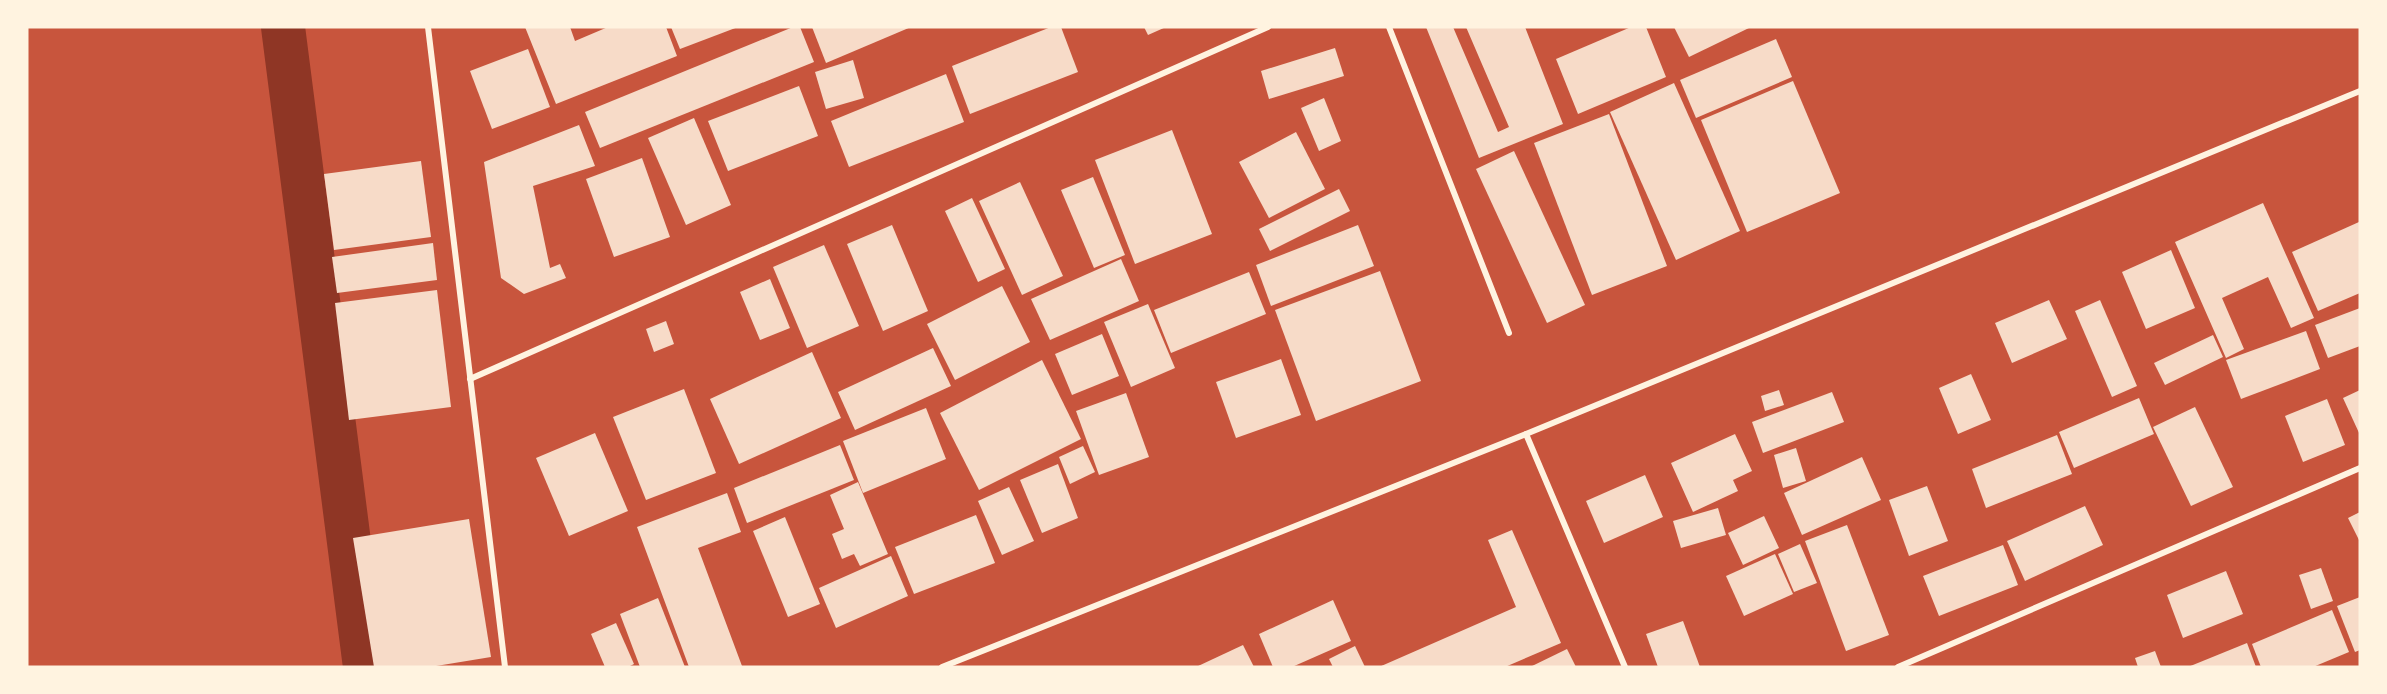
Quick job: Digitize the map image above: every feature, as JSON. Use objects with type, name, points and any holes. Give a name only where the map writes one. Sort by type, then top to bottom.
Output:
[{"type":"street","points":[[428,27],[504,667]]},
{"type":"street","points":[[470,379],[1268,27]]},
{"type":"street","points":[[1389,27],[1509,333]]},
{"type":"street","points":[[942,667],[1526,434],[2360,91]]},
{"type":"street","points":[[1526,434],[1625,667]]},
{"type":"street","points":[[1898,667],[2360,468]]},
{"type":"building","points":[[525,27],[570,27],[575,41],[608,27],[666,27],[677,56],[556,104]]},
{"type":"building","points":[[671,27],[738,27],[680,49]]},
{"type":"building","points":[[793,27],[800,27],[814,62],[600,148],[585,112]]},
{"type":"building","points":[[812,27],[911,27],[826,63]]},
{"type":"building","points":[[1051,27],[1061,27],[1078,72],[970,114],[952,66]]},
{"type":"building","points":[[1144,27],[1166,27],[1148,35]]},
{"type":"building","points":[[1426,27],[1453,27],[1498,132],[1509,127],[1466,27],[1525,27],[1563,124],[1479,158]]},
{"type":"building","points":[[1631,27],[1646,27],[1666,77],[1578,114],[1556,59]]},
{"type":"building","points":[[1674,27],[1751,27],[1689,57]]},
{"type":"building","points":[[1776,39],[1792,77],[1696,118],[1680,80]]},
{"type":"building","points":[[1335,48],[1344,76],[1269,99],[1261,71]]},
{"type":"building","points":[[528,49],[550,107],[492,129],[470,71]]},
{"type":"building","points":[[853,60],[864,98],[826,109],[815,72]]},
{"type":"building","points":[[946,74],[964,122],[849,167],[831,121]]},
{"type":"building","points":[[1793,81],[1840,193],[1747,232],[1701,120]]},
{"type":"building","points":[[1674,83],[1740,231],[1676,260],[1610,112]]},
{"type":"building","points":[[799,86],[818,136],[728,171],[708,121]]},
{"type":"building","points":[[1324,98],[1341,141],[1319,151],[1301,108]]},
{"type":"building","points":[[1609,114],[1667,266],[1592,295],[1534,143]]},
{"type":"building","points":[[694,118],[731,205],[686,225],[648,138]]},
{"type":"building","points":[[579,125],[595,166],[533,186],[550,268],[560,264],[566,278],[524,294],[501,278],[484,162]]},
{"type":"building","points":[[1172,130],[1212,234],[1135,264],[1095,160]]},
{"type":"building","points":[[1296,132],[1325,189],[1269,218],[1239,162]]},
{"type":"building","points":[[1514,151],[1585,305],[1547,323],[1476,169]]},
{"type":"building","points":[[642,158],[670,237],[614,257],[586,179]]},
{"type":"building","points":[[421,161],[431,237],[334,250],[324,174]]},
{"type":"building","points":[[1093,177],[1125,255],[1094,268],[1061,190]]},
{"type":"building","points":[[1020,182],[1063,276],[1022,295],[979,201]]},
{"type":"building","points":[[1339,189],[1350,211],[1270,251],[1259,229]]},
{"type":"building","points":[[972,198],[1005,269],[978,282],[945,211]]},
{"type":"building","points":[[2263,203],[2314,318],[2291,328],[2268,277],[2222,298],[2244,349],[2226,358],[2175,242]]},
{"type":"building","points":[[2359,222],[2360,293],[2318,311],[2292,252]]},
{"type":"building","points":[[892,225],[928,311],[883,331],[847,244]]},
{"type":"building","points":[[1358,225],[1374,266],[1271,306],[1256,265]]},
{"type":"building","points":[[433,243],[437,280],[337,293],[332,257]]},
{"type":"building","points":[[824,245],[859,326],[807,348],[773,267]]},
{"type":"building","points":[[2171,250],[2195,308],[2146,329],[2122,272]]},
{"type":"building","points":[[1121,259],[1139,301],[1050,340],[1031,299]]},
{"type":"building","points":[[1380,271],[1421,381],[1316,421],[1275,310]]},
{"type":"building","points":[[1249,272],[1266,314],[1171,353],[1154,310]]},
{"type":"building","points":[[770,279],[790,328],[760,340],[740,292]]},
{"type":"building","points":[[1002,286],[1030,342],[955,380],[927,324]]},
{"type":"building","points":[[437,290],[451,407],[349,420],[335,303]]},
{"type":"building","points":[[2049,300],[2067,339],[2012,363],[1995,323]]},
{"type":"building","points":[[2100,300],[2137,386],[2112,397],[2075,311]]},
{"type":"building","points":[[1148,304],[1175,368],[1131,387],[1104,322]]},
{"type":"building","points":[[2360,308],[2360,346],[2328,358],[2315,325]]},
{"type":"building","points":[[666,321],[674,344],[654,352],[646,329]]},
{"type":"building","points":[[2306,331],[2320,369],[2241,399],[2226,360]]},
{"type":"building","points":[[1102,334],[1119,376],[1072,395],[1055,354]]},
{"type":"building","points":[[2213,335],[2223,357],[2165,385],[2154,363]]},
{"type":"building","points":[[933,348],[951,386],[855,430],[838,392]]},
{"type":"building","points":[[812,352],[841,418],[739,464],[710,399]]},
{"type":"building","points":[[1281,359],[1301,415],[1236,438],[1216,382]]},
{"type":"building","points":[[1042,360],[1081,439],[979,490],[940,413]]},
{"type":"building","points":[[1971,374],[1991,420],[1958,434],[1939,388]]},
{"type":"building","points":[[684,389],[716,473],[646,500],[613,417]]},
{"type":"building","points":[[1779,390],[1784,405],[1765,411],[1761,396]]},
{"type":"building","points":[[2360,390],[2360,435],[2343,398]]},
{"type":"building","points":[[1832,392],[1844,422],[1763,453],[1752,422]]},
{"type":"building","points":[[1126,393],[1149,457],[1099,475],[1076,411]]},
{"type":"building","points":[[2139,398],[2154,434],[2074,468],[2059,432]]},
{"type":"building","points":[[2327,399],[2345,445],[2303,462],[2285,416]]},
{"type":"building","points":[[2195,407],[2233,487],[2191,506],[2153,427]]},
{"type":"building","points":[[926,408],[946,459],[863,493],[843,441]]},
{"type":"building","points":[[595,433],[628,511],[569,536],[536,458]]},
{"type":"building","points":[[1735,434],[1752,471],[1733,480],[1738,491],[1693,512],[1671,463]]},
{"type":"building","points":[[2057,435],[2072,474],[1986,508],[1972,469]]},
{"type":"building","points":[[840,445],[854,480],[747,523],[734,488]]},
{"type":"building","points":[[1083,446],[1095,472],[1070,484],[1059,457]]},
{"type":"building","points":[[1796,448],[1806,481],[1783,488],[1774,455]]},
{"type":"building","points":[[1862,457],[1881,500],[1802,535],[1784,493]]},
{"type":"building","points":[[1058,464],[1078,518],[1042,533],[1020,480]]},
{"type":"building","points":[[1645,475],[1663,517],[1604,543],[1586,501]]},
{"type":"building","points":[[858,482],[888,554],[860,566],[854,554],[842,559],[832,534],[844,529],[830,495]]},
{"type":"building","points":[[1927,486],[1948,541],[1909,556],[1889,500]]},
{"type":"building","points":[[1009,487],[1034,541],[1002,555],[978,501]]},
{"type":"building","points":[[727,493],[741,532],[698,548],[742,666],[689,667],[637,527]]},
{"type":"building","points":[[2085,506],[2103,545],[2025,581],[2007,541]]},
{"type":"building","points":[[1718,508],[1726,535],[1681,548],[1673,521]]},
{"type":"building","points":[[2360,512],[2360,542],[2348,518]]},
{"type":"building","points":[[976,515],[995,563],[914,594],[895,547]]},
{"type":"building","points":[[1764,516],[1779,548],[1743,565],[1728,533]]},
{"type":"building","points":[[785,517],[820,604],[788,617],[753,531]]},
{"type":"building","points":[[469,519],[491,657],[430,667],[374,667],[353,538]]},
{"type":"building","points":[[1847,525],[1889,635],[1846,651],[1805,541]]},
{"type":"building","points":[[1512,530],[1561,643],[1505,667],[1379,667],[1516,607],[1488,540]]},
{"type":"building","points":[[1800,544],[1817,583],[1794,592],[1778,554]]},
{"type":"building","points":[[2003,545],[2018,585],[1939,616],[1923,576]]},
{"type":"building","points":[[1775,554],[1793,594],[1744,616],[1726,576]]},
{"type":"building","points":[[891,556],[908,596],[836,628],[819,588]]},
{"type":"building","points":[[2321,568],[2333,601],[2311,609],[2299,575]]},
{"type":"building","points":[[2226,571],[2243,614],[2183,638],[2167,595]]},
{"type":"building","points":[[2360,597],[2360,650],[2355,652],[2337,606]]},
{"type":"building","points":[[658,598],[685,667],[640,667],[620,614]]},
{"type":"building","points":[[1333,600],[1351,641],[1292,667],[1273,667],[1259,634]]},
{"type":"building","points":[[2332,610],[2349,652],[2313,667],[2261,667],[2252,644]]},
{"type":"building","points":[[1683,621],[1700,667],[1658,667],[1646,634]]},
{"type":"building","points":[[616,623],[634,664],[628,667],[605,667],[591,634]]},
{"type":"building","points":[[2247,643],[2256,667],[2188,667]]},
{"type":"building","points":[[1243,645],[1254,667],[1196,667]]},
{"type":"building","points":[[1355,646],[1365,667],[1333,667],[1329,659]]},
{"type":"building","points":[[1567,649],[1576,667],[1530,667]]},
{"type":"building","points":[[2155,651],[2161,667],[2138,667],[2135,658]]},
{"type":"waterway","points":[[283,27],[365,667]]}]
